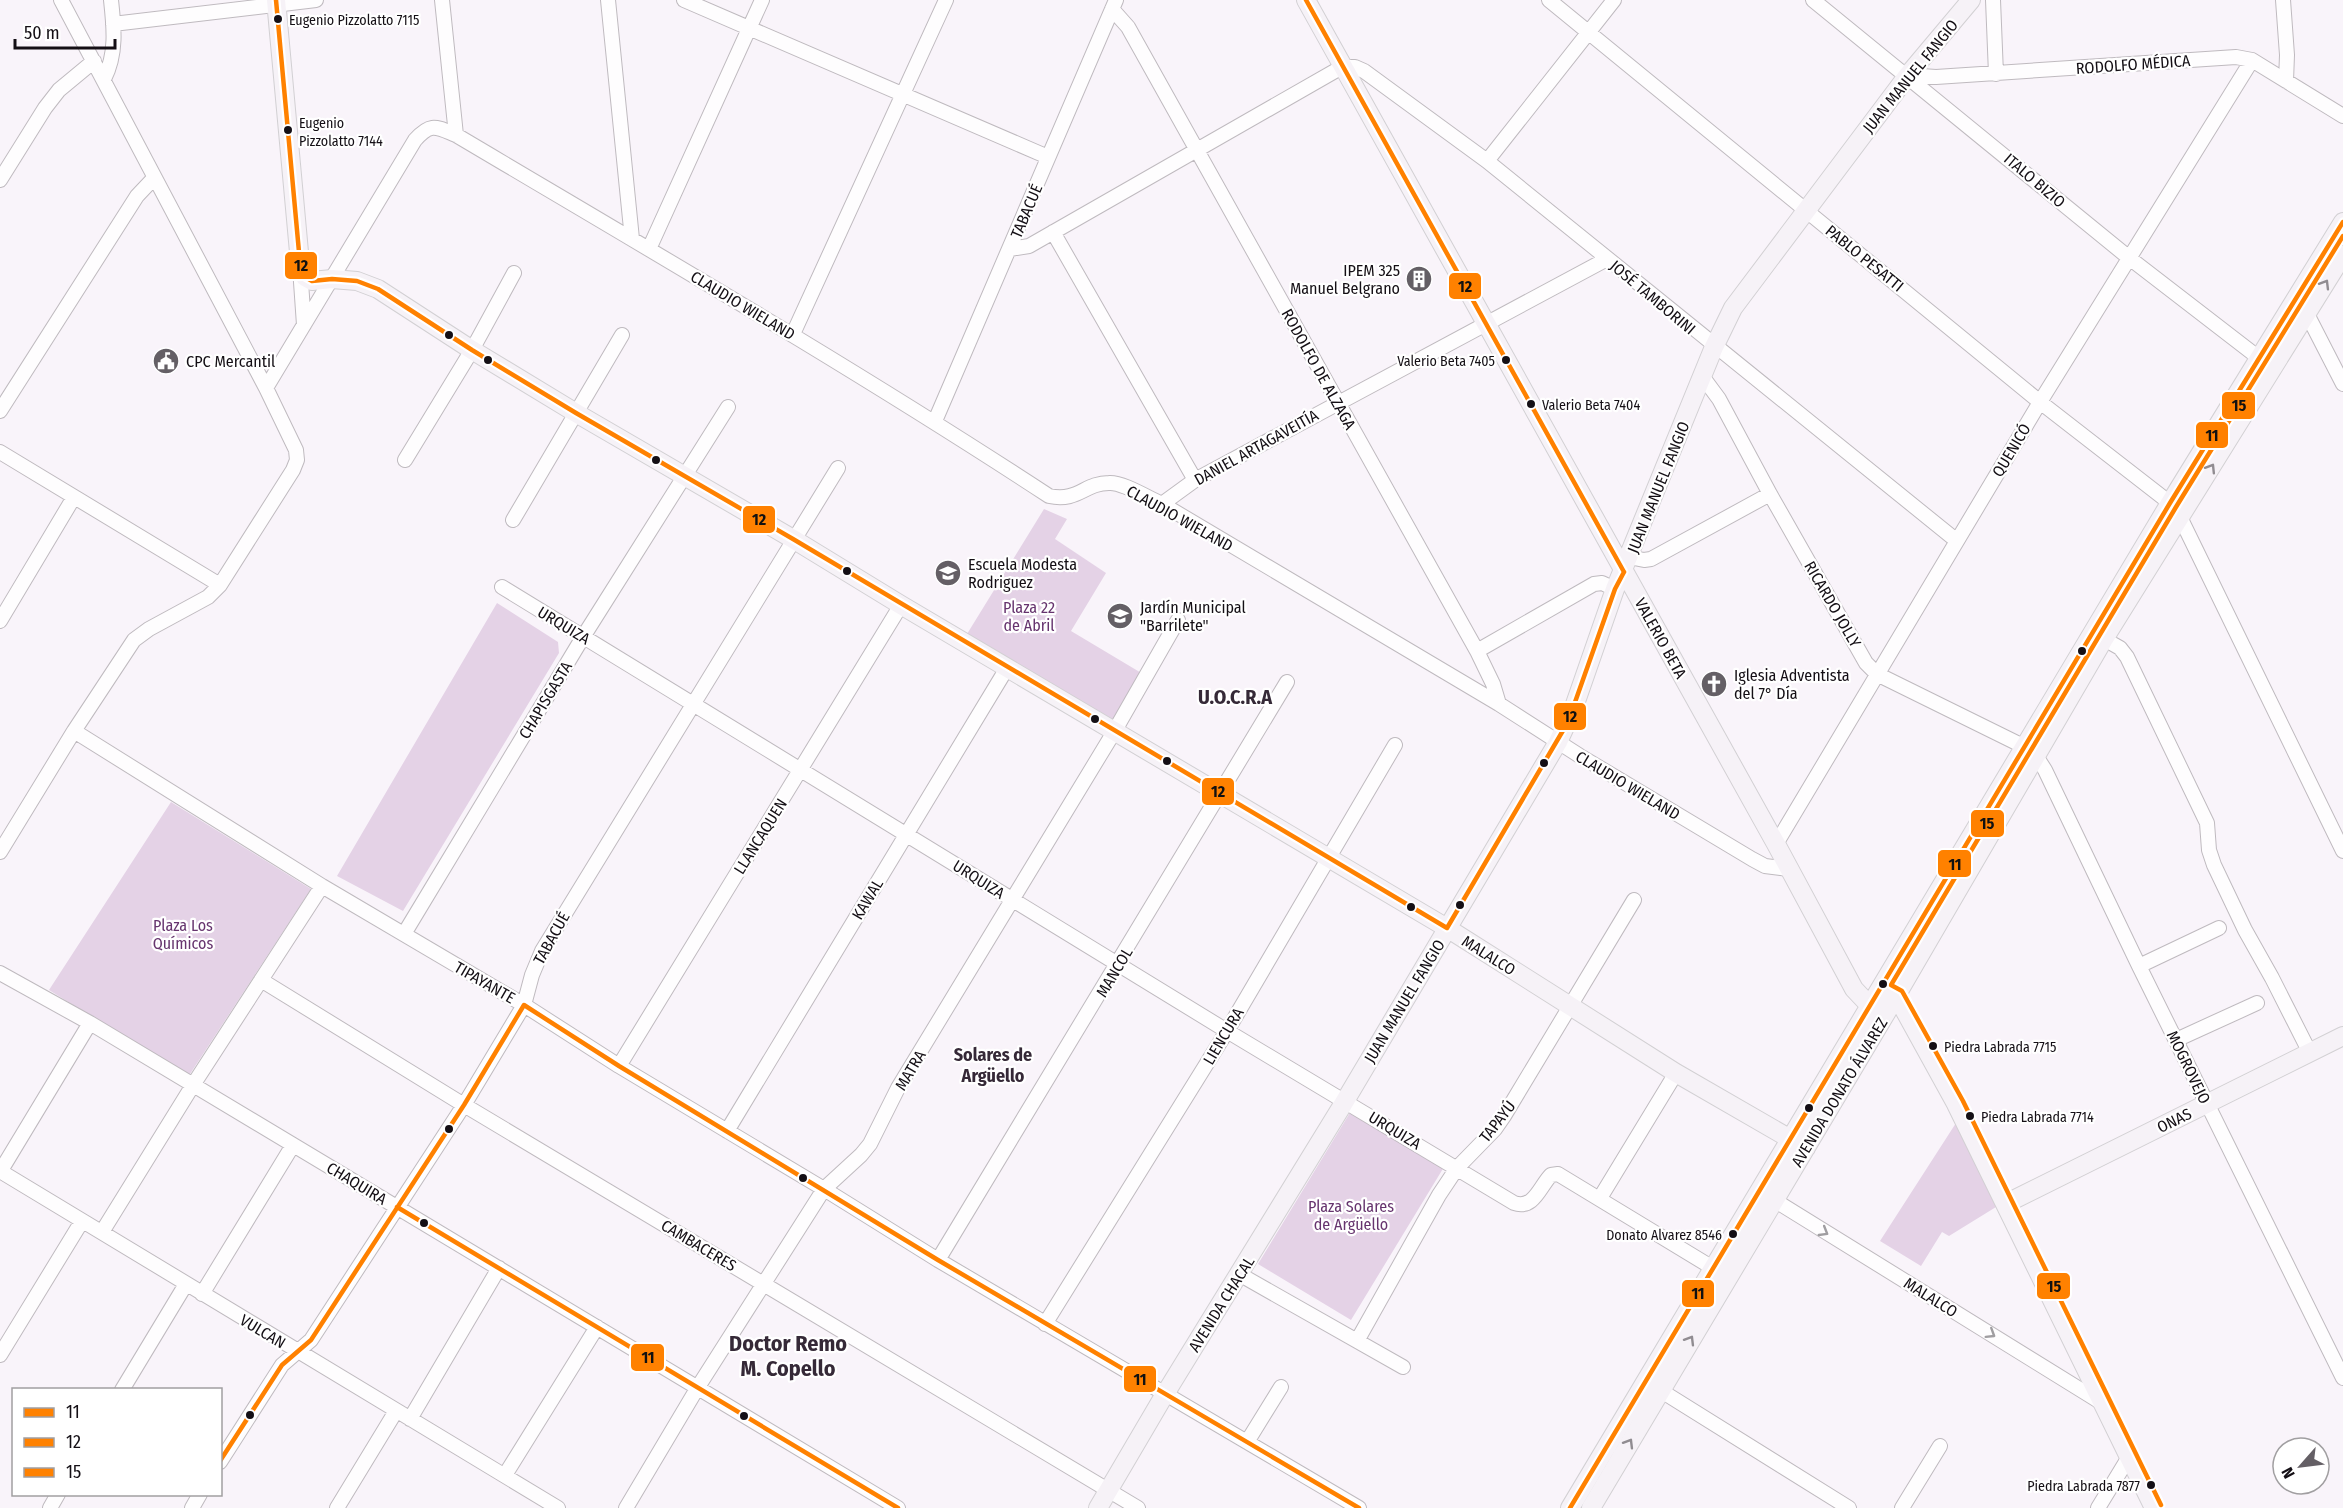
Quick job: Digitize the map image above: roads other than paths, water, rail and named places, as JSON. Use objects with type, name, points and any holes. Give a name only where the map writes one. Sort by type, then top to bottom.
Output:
[{"type":"main road","name":"VALERIO BETA","points":[[1306,0],[1485,323],[1626,564],[1854,989],[1878,1011]]},
{"type":"main road","name":"JUAN MANUEL FANGIO","points":[[1345,1100],[1558,742],[1574,707],[1626,564],[1714,347],[1733,309],[1908,75],[1971,0]]},
{"type":"main road","points":[[276,2],[300,263]]},
{"type":"main road","name":"AVENIDA DONATO ÁLVAREZ","points":[[2030,751],[2104,639],[2259,358],[2343,222]]},
{"type":"main road","name":"AVENIDA DONATO ÁLVAREZ","points":[[1570,1508],[1607,1462],[2175,510],[2307,314],[2343,255]]},
{"type":"main road","name":"MALALCO","points":[[300,263],[305,277],[312,281],[332,279],[357,281],[378,289],[472,350],[576,413],[793,539],[900,605],[1447,928],[1676,1073],[1798,1144]]},
{"type":"main road","points":[[1888,992],[1956,1104],[2154,1508]]},
{"type":"main road","name":"ONAS","points":[[2005,1204],[2343,1036]]},
{"type":"main road","name":"AVENIDA CHACAL","points":[[1098,1508],[1345,1100]]},
{"type":"main road","name":"AVENIDA DONATO ÁLVAREZ","points":[[1653,1386],[1713,1268],[1767,1196]]},
{"type":"main road","name":"AVENIDA DONATO ÁLVAREZ","points":[[1591,1508],[1607,1462]]},
{"type":"street","points":[[0,852],[74,731],[134,640],[208,597],[220,585],[293,470],[297,460],[296,450],[266,388],[61,0]]},
{"type":"street","points":[[104,79],[110,68],[113,51],[111,0]]},
{"type":"street","points":[[113,24],[276,2],[316,0]]},
{"type":"street","points":[[442,0],[456,135]]},
{"type":"street","points":[[608,0],[632,239]]},
{"type":"street","points":[[684,0],[1048,158]]},
{"type":"street","points":[[649,249],[762,0]]},
{"type":"street","points":[[793,334],[946,0]]},
{"type":"street","name":"PABLO PESATTI","points":[[1549,0],[2175,510]]},
{"type":"street","points":[[1487,161],[1614,0]]},
{"type":"street","name":"ITALO BIZIO","points":[[1813,0],[1908,75],[2128,257],[2259,358]]},
{"type":"street","points":[[1993,0],[1996,74]]},
{"type":"street","points":[[2283,0],[2287,55],[2286,81]]},
{"type":"street","name":"RODOLFO DE ALZAGA","points":[[1114,4],[1198,150],[1477,651],[1493,684],[1499,704]]},
{"type":"street","name":"TABACUÉ","points":[[935,421],[1114,4]]},
{"type":"street","name":"RODOLFO MÉDICA","points":[[1908,75],[1936,77],[1996,74],[2236,57],[2252,60],[2343,116]]},
{"type":"street","name":"QUENICÓ","points":[[1776,844],[2128,257],[2252,60]]},
{"type":"street","points":[[0,180],[45,108],[59,90],[94,61]]},
{"type":"street","points":[[1010,249],[1029,246],[1342,67]]},
{"type":"street","name":"JOSÉ TAMBORINI","points":[[1342,67],[1355,67],[1364,71],[1487,161],[1714,347],[1957,541]]},
{"type":"street","name":"CLAUDIO WIELAND","points":[[332,279],[415,140],[423,131],[431,127],[456,135],[793,334],[935,421],[1049,496],[1071,497],[1097,485],[1116,483],[1162,504],[1499,704],[1752,859],[1765,866],[1790,869]]},
{"type":"street","points":[[0,411],[137,196],[154,178]]},
{"type":"street","points":[[1053,232],[1196,480]]},
{"type":"street","name":"DANIEL ARTAGAVEITÍA","points":[[1162,504],[1196,480],[1337,402],[1607,259]]},
{"type":"street","points":[[300,263],[304,325]]},
{"type":"street","points":[[405,460],[472,350],[514,273]]},
{"type":"street","points":[[266,388],[332,279]]},
{"type":"street","points":[[2307,314],[2343,384]]},
{"type":"street","points":[[513,520],[622,334]]},
{"type":"street","name":"RICARDO JOLLY","points":[[1702,376],[1719,399],[1866,663],[1877,674],[2030,751]]},
{"type":"street","name":"CHAPISGASTA","points":[[404,934],[584,637],[728,407]]},
{"type":"street","points":[[0,452],[220,585]]},
{"type":"street","name":"TABACUÉ","points":[[222,1459],[282,1365],[311,1340],[464,1105],[524,1005],[532,975],[542,951],[838,468]]},
{"type":"street","points":[[1626,564],[1651,559],[1770,494]]},
{"type":"street","points":[[0,621],[74,497]]},
{"type":"street","points":[[2175,510],[2343,851]]},
{"type":"street","points":[[1477,651],[1594,585],[1602,583],[1616,589]]},
{"type":"street","name":"URQUIZA","points":[[502,587],[1227,1031],[1519,1205],[1530,1202],[1546,1180],[1551,1175],[1558,1174],[1600,1198]]},
{"type":"street","name":"LLANCAQUEN","points":[[619,1066],[900,605]]},
{"type":"street","name":"MATRA","points":[[626,1508],[698,1387],[824,1189],[870,1144],[898,1088],[1114,732],[1178,620]]},
{"type":"street","points":[[2104,639],[2120,648],[2127,657],[2207,823],[2209,850],[2214,865],[2245,930],[2310,1053]]},
{"type":"street","name":"KAWAL","points":[[727,1131],[1008,668]]},
{"type":"street","name":"MANCOL","points":[[938,1260],[1287,682]]},
{"type":"street","name":"TIPAYANTE","points":[[74,731],[322,886],[524,1005],[619,1066],[938,1260],[1359,1508]]},
{"type":"street","name":"LIENCURA","points":[[1045,1324],[1227,1031],[1395,745]]},
{"type":"street","name":"MOGROVEJO","points":[[2030,751],[2045,770],[2139,966],[2343,1378]]},
{"type":"street","points":[[102,1232],[193,1085],[322,886]]},
{"type":"street","name":"TAPAYÚ","points":[[1357,1341],[1439,1195],[1457,1168],[1495,1129],[1504,1116],[1634,900]]},
{"type":"street","points":[[2139,966],[2219,928]]},
{"type":"street","name":"CHAQUIRA","points":[[0,973],[90,1023],[898,1508]]},
{"type":"street","name":"CAMBACERES","points":[[261,980],[464,1105],[1138,1508]]},
{"type":"street","points":[[2176,1040],[2257,1003]]},
{"type":"street","points":[[0,1171],[90,1023]]},
{"type":"street","points":[[1676,1073],[1600,1198],[1713,1268]]},
{"type":"street","points":[[202,1294],[293,1145]]},
{"type":"street","name":"VULCAN","points":[[0,1171],[558,1508]]},
{"type":"street","name":"MALALCO","points":[[1767,1196],[2102,1403]]},
{"type":"street","points":[[0,1354],[82,1221]]},
{"type":"street","points":[[410,1419],[499,1268]]},
{"type":"street","points":[[1239,1274],[1403,1367]]},
{"type":"street","points":[[123,1388],[186,1284]]},
{"type":"street","points":[[505,1475],[597,1327]]},
{"type":"street","points":[[1653,1386],[1849,1508]]},
{"type":"street","points":[[1247,1442],[1281,1387]]},
{"type":"street","points":[[337,1508],[396,1411]]},
{"type":"street","points":[[1902,1508],[1940,1446]]},
{"type":"street","points":[[2098,1508],[2129,1457]]},
{"type":"place","name":"Eugenio Pizzolatto 7115","points":[[278,19]]},
{"type":"place","name":"Eugenio Pizzolatto 7144","points":[[288,130]]},
{"type":"place","name":"IPEM 325 Manuel Belgrano","points":[[1419,279]]},
{"type":"place","name":"Valerio Beta 7405","points":[[1506,360]]},
{"type":"place","name":"CPC Mercantil","points":[[166,361]]},
{"type":"place","name":"Valerio Beta 7404","points":[[1531,404]]},
{"type":"place","name":"Escuela Modesta Rodriguez","points":[[948,573]]},
{"type":"place","name":"Jardín Municipal \"Barrilete\"","points":[[1120,616]]},
{"type":"place","name":"Iglesia Adventista del 7° Día","points":[[1714,684]]},
{"type":"place","name":"Piedra Labrada 7715","points":[[1933,1046]]},
{"type":"place","name":"Piedra Labrada 7714","points":[[1970,1116]]},
{"type":"place","name":"Donato Alvarez 8546","points":[[1733,1234]]},
{"type":"place","name":"Piedra Labrada 7877","points":[[2151,1485]]},
{"type":"district","name":"U.O.C.R.A","points":[[1235,697]]},
{"type":"district","name":"Solares de Argüello","points":[[993,1065]]},
{"type":"district","name":"Doctor Remo M. Copello","points":[[788,1356]]},
{"type":"park label","name":"Plaza 22 de Abril","points":[[1029,616]]},
{"type":"park label","name":"Plaza Los Químicos","points":[[183,934]]},
{"type":"park label","name":"Plaza Solares de Argüello","points":[[1351,1215]]}]
